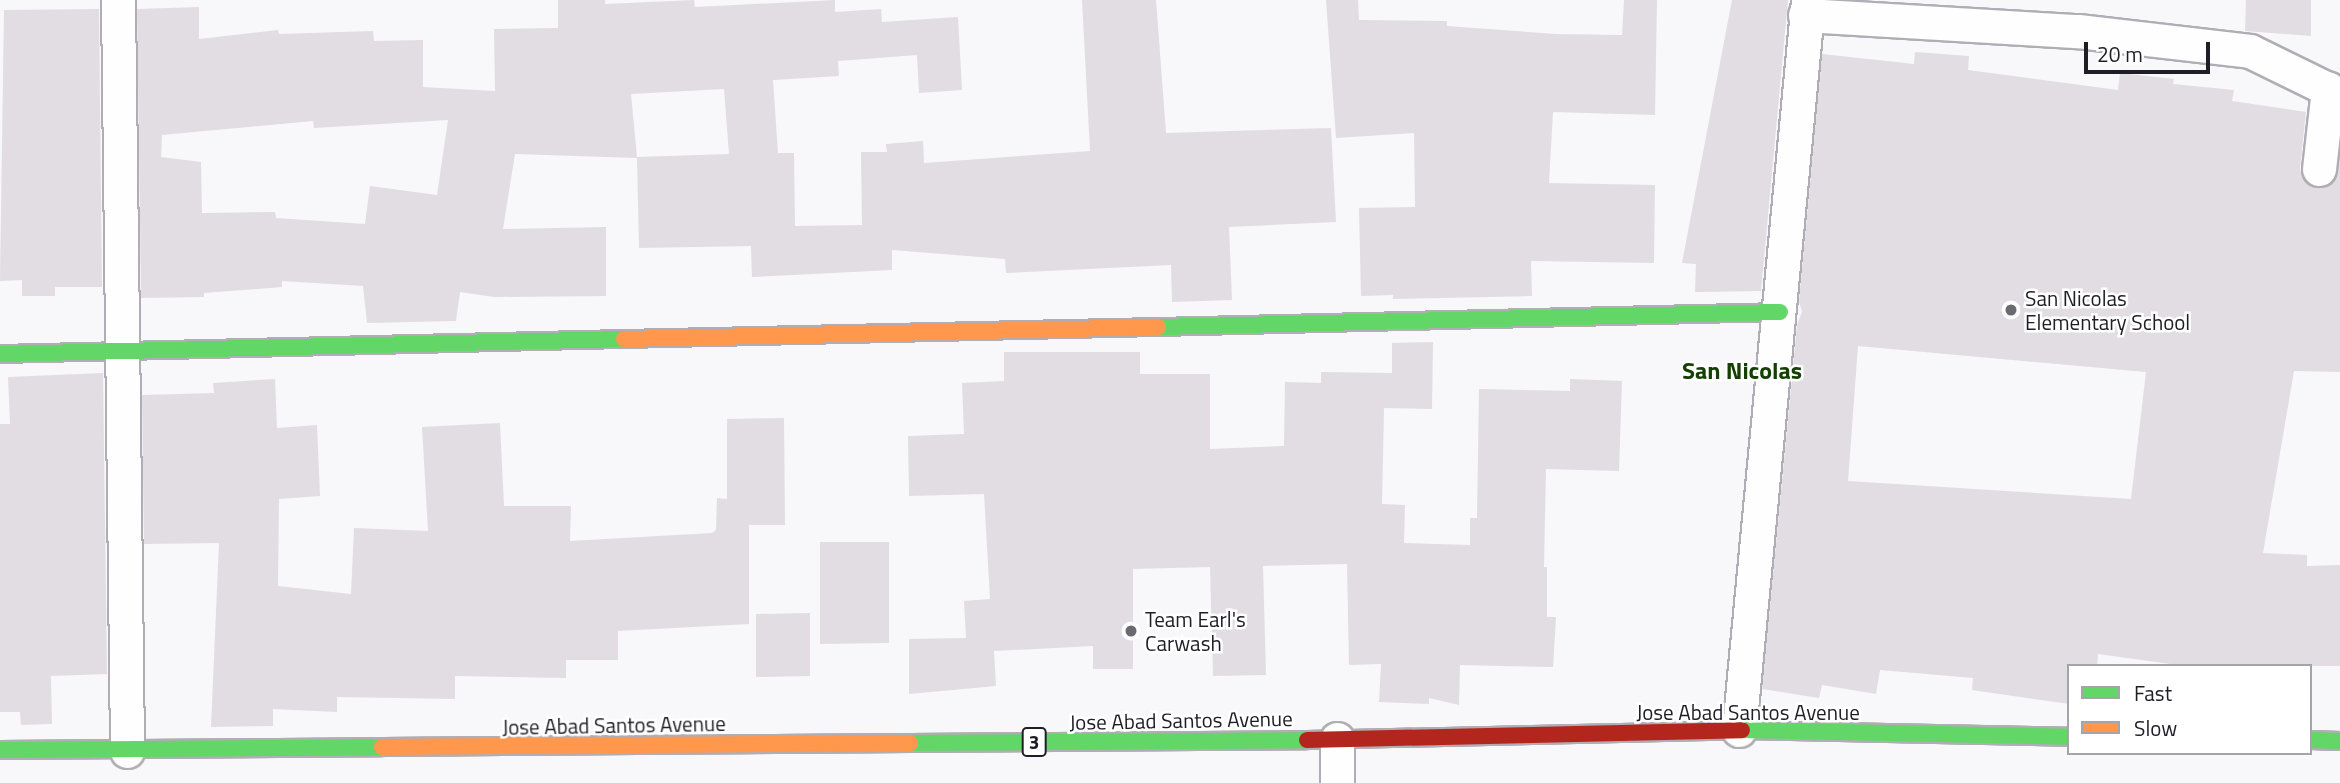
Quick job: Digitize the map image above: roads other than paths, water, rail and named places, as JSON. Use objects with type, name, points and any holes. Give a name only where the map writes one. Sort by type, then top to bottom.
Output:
[{"type":"main road","points":[[0,354],[1780,312]]},
{"type":"main road","name":"Jose Abad Santos Avenue","points":[[0,750],[1337,739],[1739,730],[2067,737]]},
{"type":"main road","points":[[2312,740],[2340,741]]},
{"type":"street","points":[[118,0],[127,751]]},
{"type":"street","points":[[1739,730],[1780,312],[1806,8],[2078,31],[2250,51],[2334,92],[2319,169]]},
{"type":"street","points":[[1337,739],[1337,783]]},
{"type":"place","name":"San Nicolas Elementary School","points":[[2011,310]]},
{"type":"place","name":"Team Earl's Carwash","points":[[1131,631]]},
{"type":"district","name":"San Nicolas","points":[[1742,371]]}]
